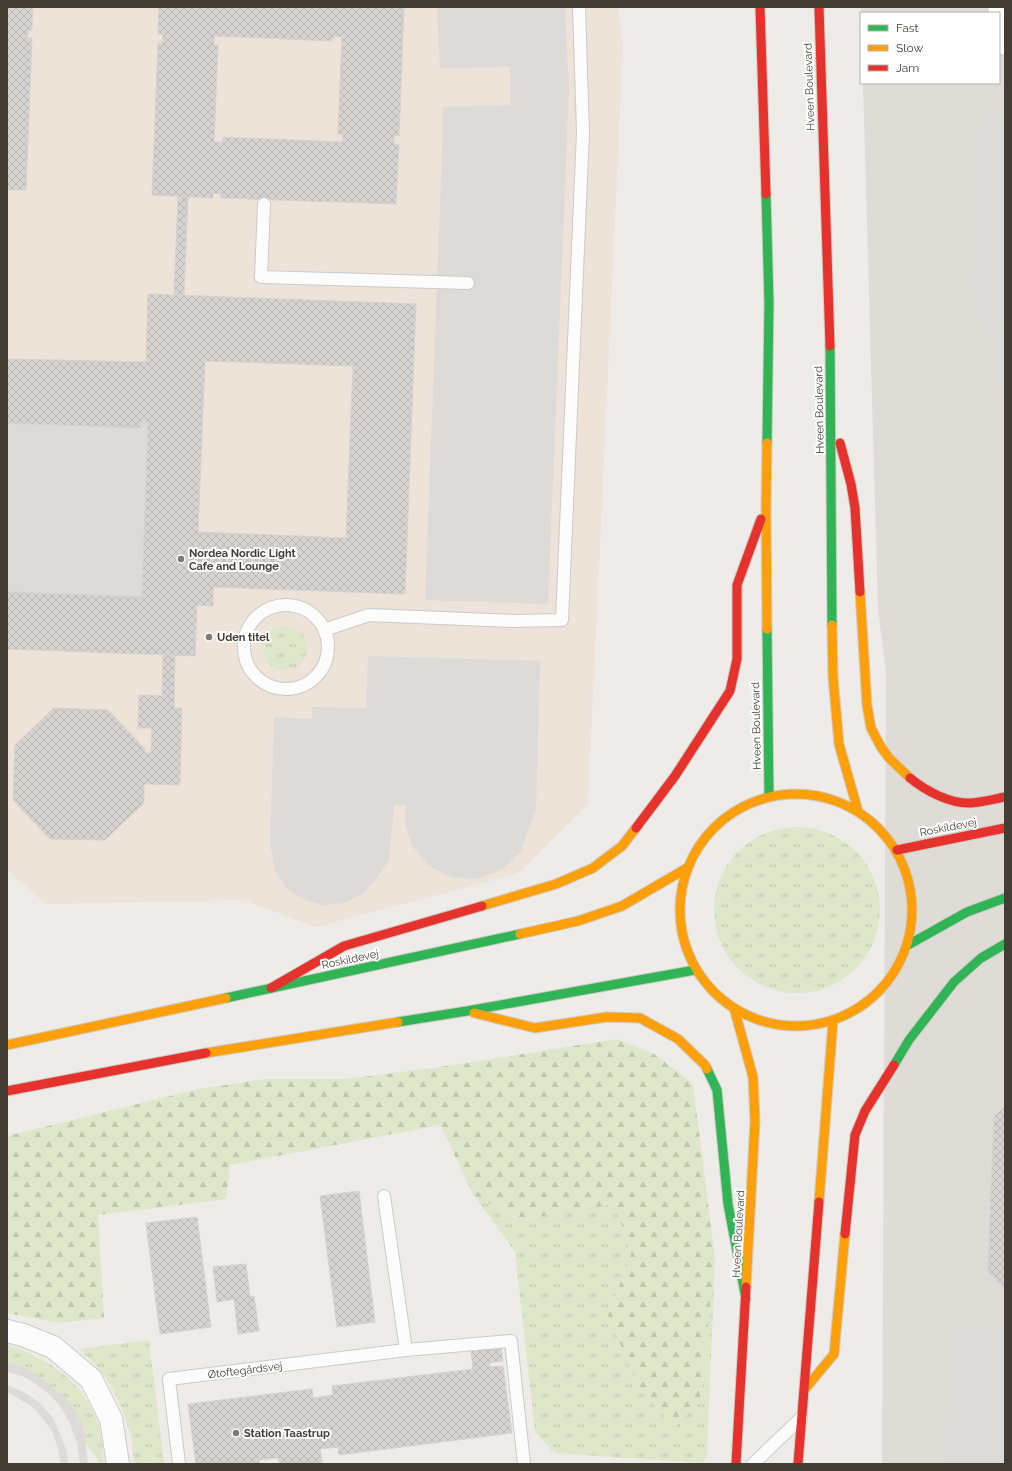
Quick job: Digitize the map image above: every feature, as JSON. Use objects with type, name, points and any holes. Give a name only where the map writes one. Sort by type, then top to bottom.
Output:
[{"type":"main road","name":"Hveen Boulevard","points":[[760,7],[769,303],[766,507],[769,796]]},
{"type":"main road","name":"Hveen Boulevard","points":[[818,7],[829,296],[833,677],[840,744],[858,811]]},
{"type":"main road","points":[[831,403],[855,506],[862,645],[869,718],[874,734],[883,750],[894,764],[911,778],[933,792],[949,799],[970,803],[1005,797]]},
{"type":"main road","points":[[270,988],[344,946],[556,884],[593,868],[622,846],[675,776],[730,691],[737,659],[737,585],[766,507]]},
{"type":"main road","points":[[792,793],[815,795],[837,800],[858,811],[880,828],[897,850],[907,872],[913,896],[913,921],[908,945],[896,970],[880,992],[858,1009],[833,1021],[799,1026],[765,1022],[734,1008],[710,988],[695,970],[683,940],[680,915],[681,891],[695,851],[719,822],[751,802],[769,796],[792,793]]},
{"type":"main road","name":"Roskildevej","points":[[897,850],[1005,828]]},
{"type":"main road","name":"Roskildevej","points":[[7,1045],[578,921],[622,906],[688,868]]},
{"type":"main road","points":[[908,945],[962,914],[1005,898]]},
{"type":"main road","points":[[805,1389],[834,1354],[855,1135],[865,1111],[909,1040],[954,982],[981,958],[1005,944]]},
{"type":"main road","points":[[7,1091],[227,1049],[467,1011],[695,970]]},
{"type":"main road","name":"Hveen Boulevard","points":[[734,1008],[753,1077],[756,1121],[736,1464]]},
{"type":"main road","points":[[467,1011],[535,1028],[607,1017],[640,1018],[678,1039],[705,1065],[717,1090],[728,1204],[746,1299]]},
{"type":"main road","points":[[798,1464],[833,1021]]},
{"type":"street","points":[[1000,14],[1004,40]]},
{"type":"street","points":[[7,1331],[23,1335],[53,1347],[90,1379],[111,1419],[118,1464]]},
{"type":"lane","points":[[324,630],[369,615],[455,617],[512,621],[562,620],[583,132],[579,7]]},
{"type":"lane","points":[[264,204],[261,277],[468,283]]},
{"type":"lane","points":[[278,606],[292,606],[299,608],[317,618],[324,630],[328,644],[326,658],[321,670],[311,681],[299,687],[285,689],[271,687],[259,680],[250,670],[245,658],[244,644],[247,631],[254,620],[265,611],[278,606]]},
{"type":"lane","points":[[384,1196],[406,1350]]},
{"type":"lane","name":"Øtoftegårdsvej","points":[[179,1464],[169,1379],[406,1350],[511,1341],[524,1464]]},
{"type":"lane","points":[[753,1464],[801,1418]]},
{"type":"shaded area","points":[[7,7],[619,7],[623,48],[588,805],[517,874],[316,927],[243,900],[46,904],[7,870]]},
{"type":"shaded area","points":[[437,7],[565,7],[569,90],[548,604],[425,600],[443,107],[511,105],[510,67],[440,68]]},
{"type":"shaded area","points":[[861,7],[1005,7],[1005,1464],[882,1464],[886,674],[878,609],[863,84],[1000,84],[1000,12],[861,12]]},
{"type":"shaded area","points":[[985,110],[1005,111],[1005,393],[975,282]]},
{"type":"shaded area","points":[[141,422],[148,422],[142,597],[7,592],[7,423],[140,428]]},
{"type":"shaded area","points":[[368,656],[540,661],[536,809],[520,853],[501,870],[477,879],[451,877],[429,866],[412,846],[405,825],[406,805],[394,805],[389,860],[377,878],[363,893],[345,903],[324,905],[304,900],[287,888],[275,871],[270,844],[274,717],[312,719],[312,707],[366,708]]},
{"type":"shaded area","points":[[956,1328],[1005,1328],[1005,1464],[950,1464]]},
{"type":"shaded area","points":[[7,1362],[22,1366],[45,1381],[68,1401],[79,1418],[84,1431],[88,1464],[80,1464],[77,1443],[69,1421],[60,1406],[49,1394],[36,1384],[22,1376],[7,1372]]},
{"type":"shaded area","points":[[7,1385],[24,1392],[41,1404],[53,1418],[67,1451],[68,1464],[61,1464],[58,1448],[52,1431],[42,1418],[33,1407],[7,1392]]},
{"type":"green space","points":[[285,626],[297,630],[303,636],[307,648],[303,660],[297,666],[285,670],[273,666],[267,660],[263,648],[267,636],[273,630]]},
{"type":"green space","points":[[789,827],[805,827],[829,833],[856,851],[874,878],[879,894],[879,926],[874,942],[856,969],[843,979],[821,990],[805,993],[789,993],[765,987],[744,974],[733,963],[720,942],[717,934],[714,918],[714,902],[720,878],[733,857],[744,846],[765,833],[773,830]]},
{"type":"green space","points":[[617,1039],[654,1054],[693,1084],[715,1259],[700,1401],[674,1428],[638,1385],[608,1316],[631,1254],[615,1204],[519,1220],[473,1194],[440,1125],[230,1165],[226,1199],[98,1215],[104,1318],[58,1323],[7,1313],[7,1136],[199,1089],[265,1079],[346,1079],[447,1066]]},
{"type":"green space","points":[[473,1194],[519,1220],[615,1203],[631,1254],[608,1316],[700,1401],[715,1259],[707,1455],[703,1463],[554,1453],[535,1432],[515,1252]]},
{"type":"green space","points":[[149,1340],[164,1464],[134,1464],[132,1442],[129,1430],[116,1395],[104,1375],[79,1349]]},
{"type":"green space","points":[[7,1345],[38,1357],[65,1376],[77,1387],[94,1414],[100,1430],[104,1464],[101,1464],[85,1442],[84,1431],[79,1418],[22,1366],[7,1362]]},
{"type":"building","points":[[7,7],[33,7],[32,30],[28,30],[27,38],[32,38],[26,190],[7,190]]},
{"type":"building","points":[[159,7],[404,7],[399,136],[394,135],[394,144],[399,145],[396,204],[221,198],[221,194],[213,193],[213,198],[152,195],[158,43],[162,43],[163,34],[158,34]],"holes":[[[214,36],[333,41],[333,37],[342,37],[338,134],[343,134],[342,142],[223,137],[223,142],[214,142],[218,45],[214,45]]]},
{"type":"building","points":[[178,197],[188,197],[184,295],[174,294]]},
{"type":"building","points":[[148,294],[416,304],[405,594],[213,587],[213,606],[197,605],[195,656],[7,649],[7,592],[142,597],[148,422],[141,422],[140,428],[7,423],[7,359],[146,362]],"holes":[[[205,361],[353,366],[346,538],[198,532]]]},
{"type":"building","points":[[163,655],[175,655],[174,708],[182,708],[180,785],[144,784],[144,803],[105,840],[50,839],[13,800],[15,745],[54,708],[108,710],[145,749],[145,753],[151,753],[152,728],[138,728],[139,695],[162,696]]},
{"type":"building","points":[[1005,1106],[1005,1290],[988,1271],[994,1117]]},
{"type":"building","points":[[359,1191],[375,1322],[337,1327],[320,1196]]},
{"type":"building","points":[[197,1217],[211,1327],[160,1334],[146,1223]]},
{"type":"building","points":[[246,1264],[250,1297],[254,1296],[259,1331],[238,1334],[234,1299],[217,1302],[213,1267]]},
{"type":"building","points":[[501,1346],[503,1361],[489,1363],[490,1367],[503,1366],[512,1433],[339,1455],[338,1447],[320,1449],[322,1464],[279,1464],[278,1458],[259,1460],[260,1464],[196,1464],[188,1404],[312,1389],[313,1398],[333,1395],[332,1386],[473,1369],[471,1349]]},
{"type":"traffic: fast","points":[[766,194],[769,303],[767,443]]},
{"type":"traffic: fast","points":[[830,346],[832,625]]},
{"type":"traffic: fast","points":[[767,629],[769,796]]},
{"type":"traffic: fast","points":[[908,945],[967,912],[1005,898]]},
{"type":"traffic: fast","points":[[226,998],[520,934]]},
{"type":"traffic: fast","points":[[894,1065],[909,1040],[954,982],[981,958],[1005,944]]},
{"type":"traffic: fast","points":[[398,1022],[695,970]]},
{"type":"traffic: fast","points":[[707,1069],[717,1090],[728,1204],[746,1299]]},
{"type":"traffic: slow","points":[[767,443],[767,629]]},
{"type":"traffic: slow","points":[[860,592],[867,705],[871,728],[881,747],[890,759],[910,778]]},
{"type":"traffic: slow","points":[[832,625],[833,677],[839,744],[858,811]]},
{"type":"traffic: slow","points":[[785,794],[807,794],[830,799],[851,807],[870,820],[886,836],[899,855],[907,876],[912,899],[912,910],[910,933],[899,965],[886,984],[870,1000],[851,1013],[830,1021],[807,1026],[785,1026],[762,1021],[741,1013],[722,1000],[706,984],[693,965],[685,944],[680,921],[680,899],[685,876],[693,855],[706,836],[722,820],[741,807],[762,799],[785,794]]},
{"type":"traffic: slow","points":[[482,906],[556,884],[593,868],[622,846],[636,828]]},
{"type":"traffic: slow","points":[[520,934],[578,921],[622,906],[687,868]]},
{"type":"traffic: slow","points":[[7,1045],[226,998]]},
{"type":"traffic: slow","points":[[734,1008],[753,1077],[755,1121],[746,1287]]},
{"type":"traffic: slow","points":[[474,1013],[535,1028],[607,1017],[640,1018],[678,1039],[705,1065],[707,1069]]},
{"type":"traffic: slow","points":[[819,1202],[833,1021]]},
{"type":"traffic: slow","points":[[206,1053],[398,1022]]},
{"type":"traffic: slow","points":[[805,1389],[834,1354],[845,1234]]},
{"type":"traffic: jam","points":[[760,7],[766,194]]},
{"type":"traffic: jam","points":[[819,7],[830,346]]},
{"type":"traffic: jam","points":[[840,443],[851,484],[855,508],[860,592]]},
{"type":"traffic: jam","points":[[636,828],[675,776],[730,691],[737,659],[737,585],[761,519]]},
{"type":"traffic: jam","points":[[910,778],[923,788],[939,796],[963,803],[1005,797]]},
{"type":"traffic: jam","points":[[897,850],[1005,828]]},
{"type":"traffic: jam","points":[[271,988],[344,946],[482,906]]},
{"type":"traffic: jam","points":[[7,1091],[206,1053]]},
{"type":"traffic: jam","points":[[845,1234],[855,1135],[865,1111],[894,1065]]},
{"type":"traffic: jam","points":[[798,1464],[819,1202]]},
{"type":"traffic: jam","points":[[736,1464],[746,1287]]},
{"type":"place","name":"Nordea Nordic Light Cafe and Lounge","points":[[181,559]]},
{"type":"place","name":"Uden titel","points":[[209,637]]},
{"type":"place","name":"Station Taastrup","points":[[236,1433]]}]
